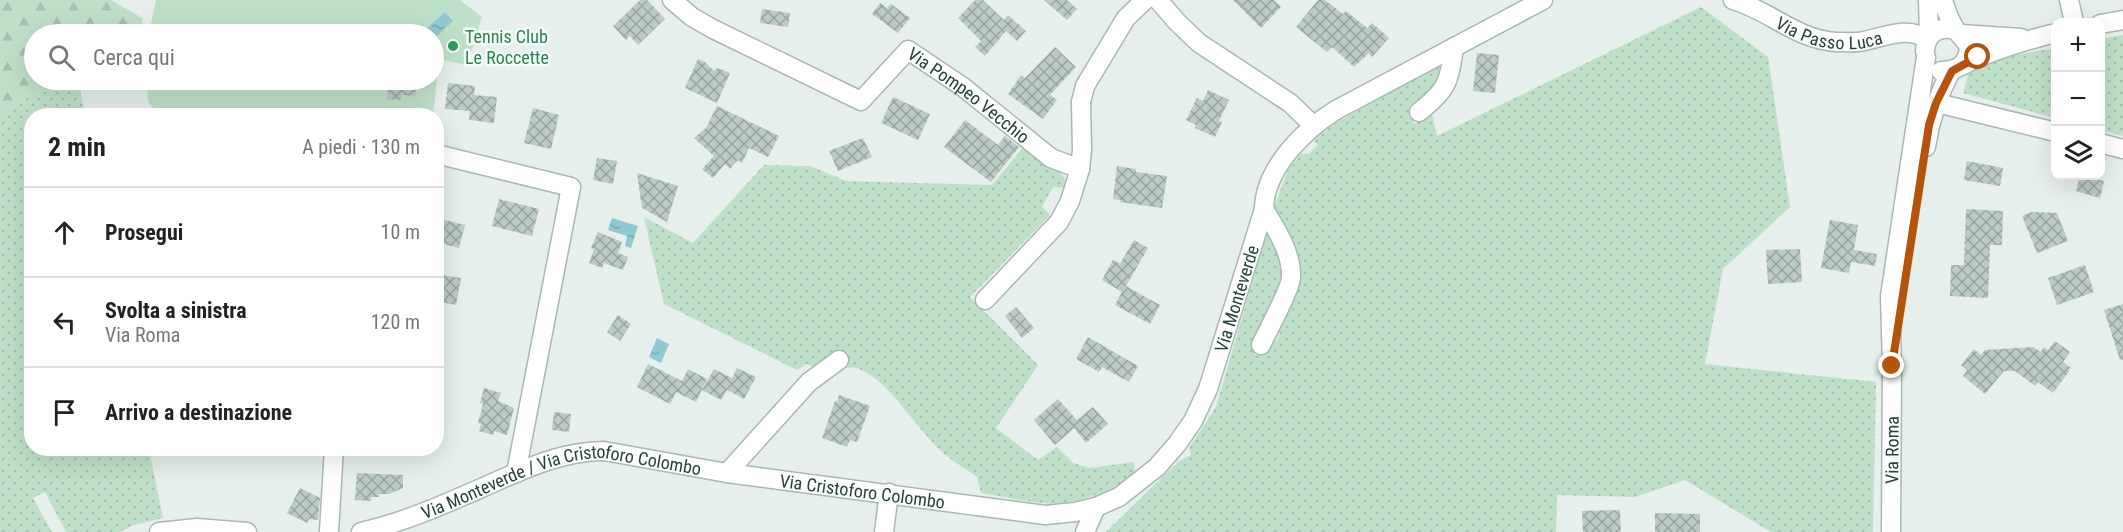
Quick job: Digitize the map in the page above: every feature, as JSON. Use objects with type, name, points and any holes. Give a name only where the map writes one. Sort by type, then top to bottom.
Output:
[{"type":"street","name":"Via Pompeo Vecchio","points":[[672,0],[692,17],[713,29],[861,101],[908,50],[963,87],[1051,158],[1080,169]]},
{"type":"street","points":[[985,300],[1059,222],[1070,201],[1080,169],[1081,102],[1085,86],[1126,18],[1145,0]]},
{"type":"street","points":[[1158,0],[1199,43],[1320,121]]},
{"type":"street","points":[[1261,345],[1292,279],[1289,259],[1279,233],[1264,209],[1264,201],[1276,170],[1288,151],[1320,121],[1542,0]]},
{"type":"street","name":"Via Passo Luca","points":[[1733,0],[1746,4],[1797,32],[1821,40],[1862,41],[1897,33],[1922,35],[1928,45]]},
{"type":"street","name":"Via Roma","points":[[1891,532],[1890,296],[1928,45],[1928,0]]},
{"type":"street","points":[[1943,0],[1947,14],[1968,46],[1968,53],[1957,68]]},
{"type":"street","points":[[2069,0],[2073,18]]},
{"type":"street","points":[[2105,23],[2123,20]]},
{"type":"street","points":[[2031,38],[1972,37],[1941,29],[1928,45],[1937,69],[1957,68],[2031,38],[2051,34]]},
{"type":"street","points":[[1419,112],[1440,95],[1451,73],[1454,47]]},
{"type":"street","name":"Via Roma","points":[[1892,366],[1929,125],[1936,103],[1957,68]]},
{"type":"street","points":[[1936,103],[2051,131]]},
{"type":"street","points":[[2105,144],[2123,149]]},
{"type":"street","points":[[444,156],[571,187],[516,473]]},
{"type":"street","name":"Via Monteverde","points":[[1096,507],[1119,497],[1157,468],[1193,421],[1208,389],[1264,209]]},
{"type":"street","points":[[727,472],[809,382],[839,360]]},
{"type":"street","name":"Via Monteverde / Via Cristoforo Colombo","points":[[361,532],[406,519],[546,461],[583,451],[604,451],[727,472]]},
{"type":"street","points":[[329,532],[334,456]]},
{"type":"street","name":"Via Cristoforo Colombo","points":[[727,472],[1045,515],[1096,507]]},
{"type":"street","points":[[884,532],[889,493]]},
{"type":"street","points":[[1085,532],[1096,507]]},
{"type":"street","points":[[159,532],[196,528],[247,532]]},
{"type":"green space","points":[[0,0],[111,0],[142,18],[142,24],[24,24],[24,90],[38,90],[0,116]]},
{"type":"green space","name":"Tennis Club Le Roccette","points":[[156,0],[460,0],[482,17],[467,65],[444,60],[444,24],[151,24]]},
{"type":"green space","points":[[1701,7],[1768,57],[1790,207],[1723,269],[1705,364],[1876,382],[1873,532],[1771,532],[1685,480],[1635,497],[1557,495],[1556,532],[1106,532],[1179,461],[1191,455],[1189,448],[1216,407],[1268,228],[1283,260],[1283,282],[1253,347],[1255,355],[1264,355],[1270,338],[1276,341],[1280,333],[1276,330],[1293,246],[1274,207],[1288,170],[1301,154],[1309,154],[1318,145],[1313,141],[1334,124],[1440,64],[1436,86],[1423,99],[1409,106],[1414,124],[1432,113],[1437,136]]},
{"type":"green space","points":[[2123,35],[2123,136],[2105,131],[2105,38]]},
{"type":"green space","points":[[2051,49],[2051,117],[1963,93],[1969,72],[1999,58]]},
{"type":"green space","points":[[38,90],[80,90],[84,108],[24,108],[24,456],[150,456],[163,518],[134,525],[120,532],[66,532],[45,492],[33,498],[52,532],[0,532],[0,116]]},
{"type":"green space","name":"Tennis Club Le Roccette","points":[[147,90],[436,90],[434,108],[153,108],[148,101]]},
{"type":"green space","points":[[1025,145],[1061,173],[1066,181],[1064,188],[1053,187],[1042,207],[1050,215],[970,297],[1038,365],[996,428],[1038,460],[1057,447],[1073,463],[1089,468],[1134,462],[1135,475],[1102,493],[1079,500],[1054,503],[981,493],[977,477],[939,449],[878,381],[856,368],[842,368],[846,353],[836,352],[819,368],[806,364],[797,370],[664,304],[644,217],[693,243],[764,165],[810,166],[846,181],[992,185]]},
{"type":"water","points":[[445,12],[453,21],[444,29],[444,24],[432,24]]},
{"type":"water","points":[[612,218],[638,226],[631,248],[625,246],[627,236],[608,230]]},
{"type":"water","points":[[657,338],[669,344],[661,363],[649,357]]},
{"type":"building","points":[[640,0],[647,0],[665,19],[638,45],[630,36],[626,40],[613,26]]},
{"type":"building","points":[[975,0],[983,0],[1004,20],[1008,15],[1026,31],[1017,41],[1006,31],[985,56],[975,47],[981,41],[958,18]]},
{"type":"building","points":[[1044,0],[1067,0],[1077,9],[1067,20]]},
{"type":"building","points":[[1233,0],[1274,0],[1281,7],[1261,28]]},
{"type":"building","points":[[1318,0],[1325,0],[1343,14],[1346,11],[1367,28],[1372,23],[1389,38],[1372,57],[1369,53],[1354,67],[1332,47],[1327,52],[1296,27]]},
{"type":"building","points":[[880,3],[887,8],[891,4],[910,18],[898,33],[872,14]]},
{"type":"building","points":[[762,9],[790,13],[788,27],[760,23]]},
{"type":"building","points":[[1055,47],[1076,67],[1050,95],[1057,100],[1043,119],[1008,94],[1021,75],[1025,78]]},
{"type":"building","points":[[1477,53],[1499,55],[1495,93],[1473,91]]},
{"type":"building","points":[[698,59],[714,71],[718,68],[730,73],[717,103],[685,88]]},
{"type":"building","points":[[448,83],[475,86],[474,95],[497,97],[494,123],[469,120],[470,111],[445,109]]},
{"type":"building","points":[[388,90],[416,90],[415,96],[401,95],[401,100],[387,99]]},
{"type":"building","points":[[1208,90],[1229,100],[1219,121],[1222,122],[1215,137],[1195,128],[1196,125],[1186,120],[1197,98],[1203,101]]},
{"type":"building","points":[[893,97],[930,114],[918,140],[881,123]]},
{"type":"building","points":[[717,106],[779,136],[768,157],[749,148],[742,163],[738,160],[730,169],[725,164],[713,178],[702,169],[714,156],[694,138],[706,128]]},
{"type":"building","points":[[533,108],[559,115],[551,149],[524,143]]},
{"type":"building","points":[[965,120],[998,145],[1005,136],[1019,147],[991,182],[944,147]]},
{"type":"building","points":[[863,138],[872,157],[838,171],[829,151]]},
{"type":"building","points":[[597,158],[617,161],[613,184],[593,180]]},
{"type":"building","points":[[1967,161],[2003,168],[2000,186],[1964,180]]},
{"type":"building","points":[[1117,166],[1136,169],[1136,172],[1167,176],[1162,208],[1113,199]]},
{"type":"building","points":[[637,173],[678,186],[667,222],[642,208]]},
{"type":"building","points":[[2079,180],[2104,181],[2100,198],[2076,191]]},
{"type":"building","points":[[499,199],[539,209],[532,236],[492,226]]},
{"type":"building","points":[[1966,209],[2003,211],[2002,245],[1990,245],[1988,298],[1950,296],[1951,265],[1964,265]]},
{"type":"building","points":[[2032,212],[2057,213],[2068,241],[2037,253],[2022,216]]},
{"type":"building","points":[[444,220],[465,225],[459,248],[444,244]]},
{"type":"building","points":[[1830,220],[1858,225],[1854,250],[1877,254],[1875,266],[1851,262],[1849,273],[1821,268]]},
{"type":"building","points":[[598,232],[622,242],[618,253],[628,257],[623,270],[604,263],[602,268],[589,263],[594,249],[591,248]]},
{"type":"building","points":[[1134,240],[1148,248],[1126,286],[1160,305],[1150,324],[1115,305],[1122,292],[1102,280],[1113,260],[1120,264]]},
{"type":"building","points":[[1800,249],[1802,282],[1768,284],[1766,250]]},
{"type":"building","points":[[2085,265],[2094,292],[2057,305],[2048,278]]},
{"type":"building","points":[[444,275],[461,278],[456,305],[444,303]]},
{"type":"building","points":[[2123,304],[2123,360],[2120,360],[2104,310]]},
{"type":"building","points":[[1016,307],[1034,328],[1022,338],[1005,316]]},
{"type":"building","points":[[618,315],[631,324],[620,341],[607,332]]},
{"type":"building","points":[[1088,337],[1138,366],[1129,382],[1102,367],[1099,372],[1076,359]]},
{"type":"building","points":[[2055,341],[2070,352],[2063,362],[2071,368],[2067,370],[2070,370],[2053,393],[2038,382],[2035,386],[2015,371],[2004,371],[1985,394],[1963,376],[1967,370],[1961,365],[1974,349],[1981,355],[1985,350],[2033,347],[2041,352],[2044,347],[2048,350]]},
{"type":"building","points":[[648,364],[682,381],[688,369],[707,379],[696,402],[676,392],[670,404],[637,387]]},
{"type":"building","points":[[737,368],[756,377],[744,399],[727,390],[721,400],[702,390],[714,369],[732,378]]},
{"type":"building","points":[[484,388],[501,393],[498,401],[514,408],[507,435],[494,431],[493,435],[479,431],[481,424],[478,423],[483,404],[480,403]]},
{"type":"building","points":[[839,395],[870,406],[857,442],[850,440],[847,447],[822,438]]},
{"type":"building","points":[[1058,399],[1077,420],[1093,407],[1108,424],[1086,443],[1074,428],[1055,445],[1034,420]]},
{"type":"building","points":[[554,412],[571,414],[569,432],[552,430]]},
{"type":"building","points":[[357,473],[403,475],[403,488],[389,494],[379,494],[379,497],[371,497],[371,501],[355,500]]},
{"type":"building","points":[[300,488],[320,498],[318,520],[309,519],[307,523],[287,513]]},
{"type":"building","points":[[1620,510],[1621,532],[1583,532],[1582,511]]},
{"type":"building","points":[[1655,513],[1700,514],[1700,532],[1655,532]]},
{"type":"place","name":"Tennis Club Le Roccette","points":[[453,46]]},
{"type":"route","points":[[1892,366],[1929,125],[1936,103],[1952,71],[1978,57]]}]
